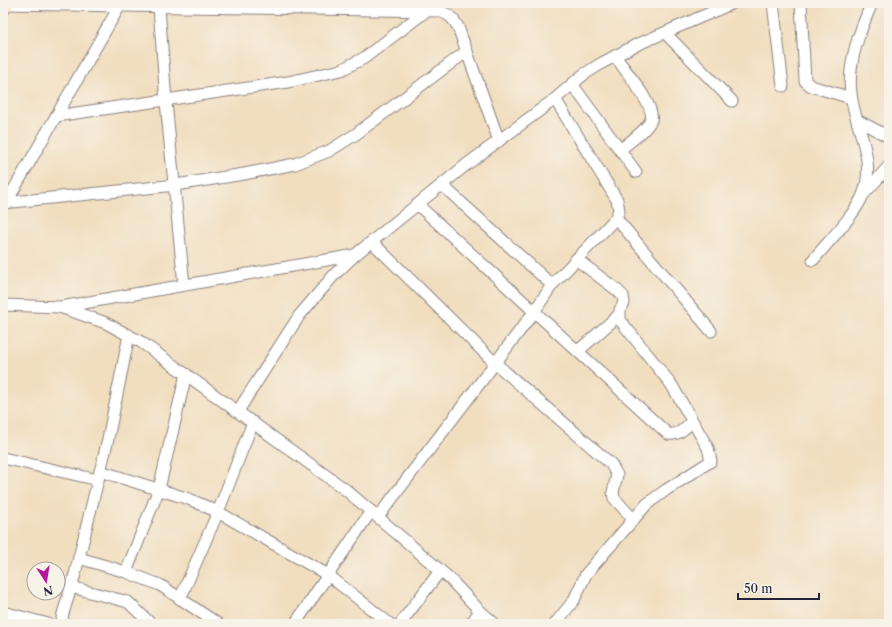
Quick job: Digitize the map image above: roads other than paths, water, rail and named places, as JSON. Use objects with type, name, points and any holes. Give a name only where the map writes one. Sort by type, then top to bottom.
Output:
[{"type":"street","points":[[238,411],[299,316],[334,275],[355,255],[442,185],[555,99],[583,75],[614,56],[733,3]]},
{"type":"street","points":[[773,3],[783,86]]},
{"type":"street","points":[[800,3],[805,81],[811,86],[852,98]]},
{"type":"street","points":[[864,195],[868,168],[865,146],[852,98],[851,73],[858,40],[872,3]]},
{"type":"street","points":[[4,5],[426,10],[446,13],[455,20],[499,141]]},
{"type":"street","points":[[5,203],[119,7]]},
{"type":"street","points":[[158,7],[166,102],[176,185],[184,285]]},
{"type":"street","points":[[56,116],[166,102],[288,82],[341,70],[364,58],[426,10]]},
{"type":"street","points":[[665,33],[732,101]]},
{"type":"street","points":[[5,203],[176,185],[295,164],[329,151],[356,134],[467,51]]},
{"type":"street","points":[[614,56],[647,102],[652,114],[651,120],[646,126],[620,150]]},
{"type":"street","points":[[572,84],[636,172]]},
{"type":"street","points":[[295,624],[328,575],[374,514],[495,363],[534,312],[552,285],[616,218],[619,210],[617,200],[555,99]]},
{"type":"street","points":[[857,120],[889,137]]},
{"type":"street","points":[[813,260],[856,208],[864,195],[889,166]]},
{"type":"street","points":[[442,185],[552,285]]},
{"type":"street","points":[[418,205],[668,434],[673,435],[680,432],[692,421]]},
{"type":"street","points":[[616,218],[712,331]]},
{"type":"street","points":[[372,242],[495,363],[611,464],[617,475],[613,492],[614,498],[634,519]]},
{"type":"street","points":[[3,305],[60,307],[355,255]]},
{"type":"street","points":[[576,259],[617,290],[622,296],[624,302],[619,315],[578,351]]},
{"type":"street","points":[[60,307],[106,323],[129,335],[238,411],[346,490],[440,571],[495,624]]},
{"type":"street","points":[[555,624],[574,600],[586,574],[647,504],[711,461],[708,448],[662,371],[620,320],[619,315]]},
{"type":"street","points":[[64,624],[62,617],[79,558],[99,476],[129,335]]},
{"type":"street","points":[[126,572],[159,488],[186,374]]},
{"type":"street","points":[[180,599],[218,512],[253,422]]},
{"type":"street","points":[[3,458],[159,488],[189,499],[218,512],[328,575],[390,624]]},
{"type":"street","points":[[79,558],[126,572],[160,585],[218,624]]},
{"type":"street","points":[[400,624],[440,571]]},
{"type":"street","points":[[71,587],[128,602],[151,624]]},
{"type":"street","points":[[471,624],[480,611]]},
{"type":"street","points":[[3,612],[48,624]]}]
